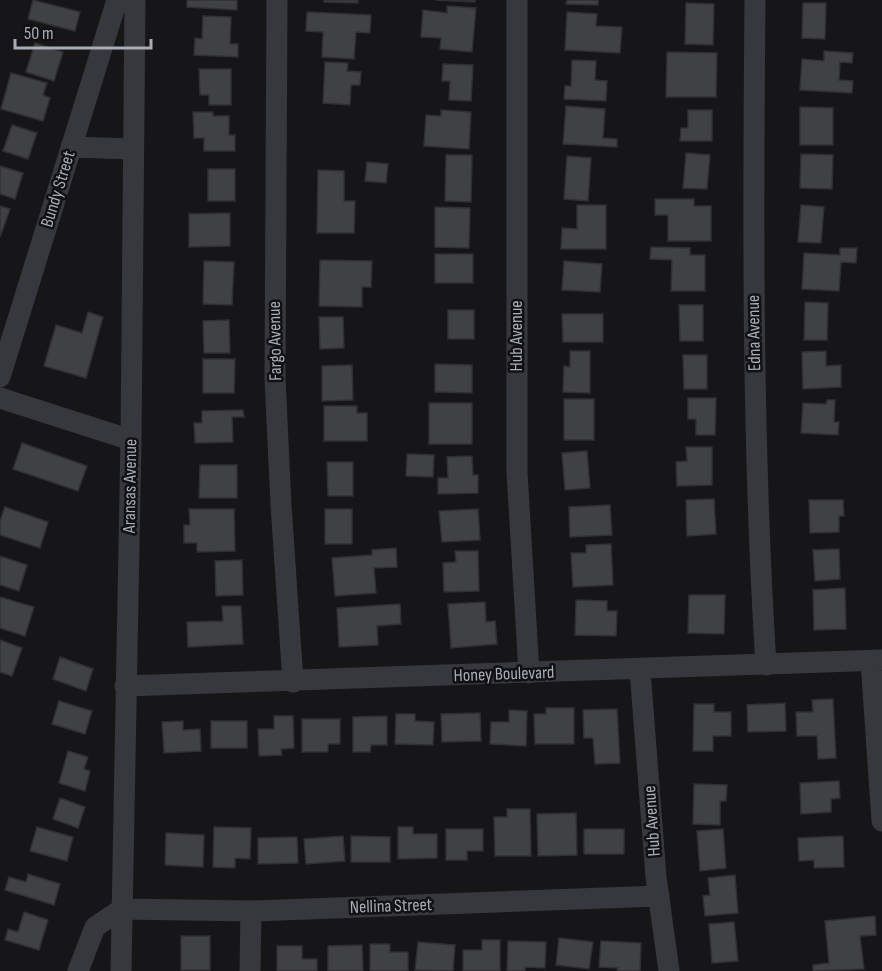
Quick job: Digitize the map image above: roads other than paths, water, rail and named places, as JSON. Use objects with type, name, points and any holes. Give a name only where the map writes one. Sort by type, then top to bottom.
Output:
[{"type":"street","name":"Bundy Street","points":[[0,378],[117,0]]},
{"type":"street","name":"Aransas Avenue","points":[[121,971],[125,686],[132,440],[135,0]]},
{"type":"street","name":"Fargo Avenue","points":[[277,0],[275,378],[293,682]]},
{"type":"street","name":"Hub Avenue","points":[[517,0],[517,472],[529,673]]},
{"type":"street","name":"Edna Avenue","points":[[755,0],[753,291],[757,528],[766,665]]},
{"type":"street","points":[[71,147],[134,149]]},
{"type":"street","points":[[0,399],[132,440]]},
{"type":"street","points":[[876,660],[882,822]]},
{"type":"street","name":"Honey Boulevard","points":[[125,686],[640,670],[876,660]]},
{"type":"street","name":"Hub Avenue","points":[[640,670],[659,896],[669,971]]},
{"type":"street","name":"Nellina Street","points":[[122,909],[250,910],[659,896]]},
{"type":"street","points":[[78,971],[95,927],[122,909]]},
{"type":"street","points":[[249,971],[250,910]]}]
